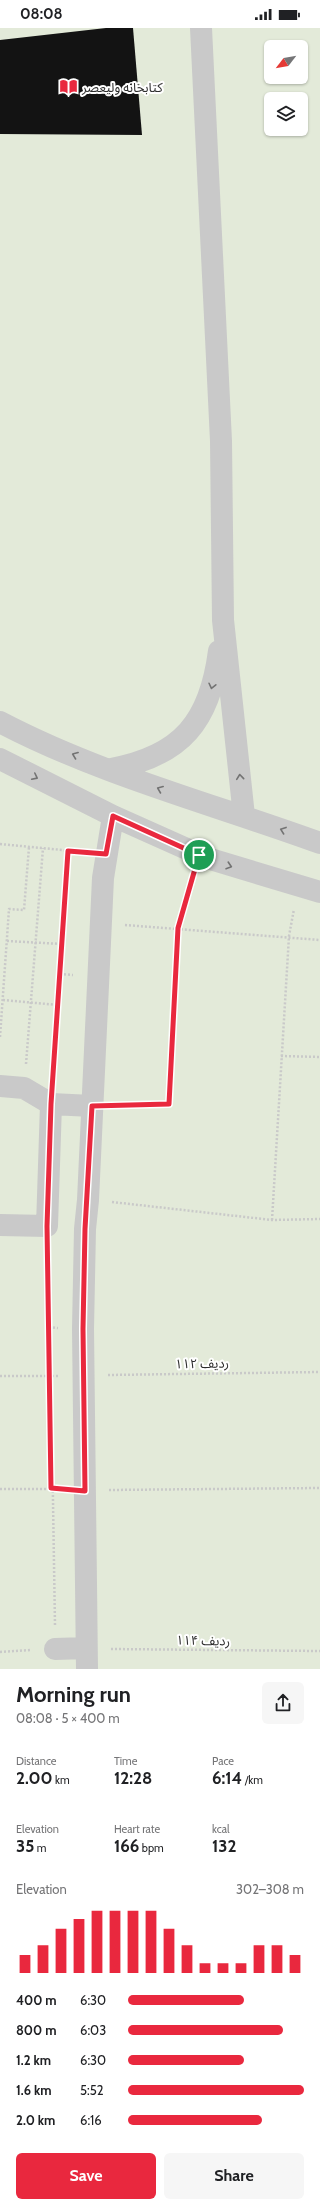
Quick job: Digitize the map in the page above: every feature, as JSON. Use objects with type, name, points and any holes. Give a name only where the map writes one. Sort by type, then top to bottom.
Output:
[{"type":"street","points":[[201,28],[221,441],[222,620],[244,816]]},
{"type":"street","points":[[111,769],[138,764],[162,753],[184,737],[200,716],[212,692],[222,620]]},
{"type":"street","points":[[0,722],[30,737],[183,798],[244,816],[320,843]]},
{"type":"street","points":[[0,760],[113,816],[199,855],[299,887],[320,892]]},
{"type":"street","points":[[55,1649],[87,1659],[84,1375],[85,1229],[88,1200],[103,878],[113,816]]},
{"type":"street","points":[[0,1086],[24,1088],[51,1104],[92,1106]]},
{"type":"street","points":[[0,1225],[47,1226],[51,1104]]},
{"type":"path","points":[[0,844],[106,854]]},
{"type":"path","points":[[0,1037],[9,909],[24,910],[29,846]]},
{"type":"path","points":[[24,1088],[43,848]]},
{"type":"path","points":[[51,1104],[68,851]]},
{"type":"path","points":[[92,1106],[169,1104],[178,928],[199,855]]},
{"type":"path","points":[[272,1220],[289,936],[299,887]]},
{"type":"path","points":[[101,923],[289,936],[320,940]]},
{"type":"path","points":[[7,941],[62,944]]},
{"type":"path","points":[[3,1000],[58,1005]]},
{"type":"path","points":[[281,1056],[320,1057]]},
{"type":"path","points":[[88,1200],[272,1220],[320,1219]]},
{"type":"path","points":[[0,1652],[55,1649],[47,1226]]},
{"type":"path","name":"ردیف ۱۱۲","points":[[0,1376],[320,1372]]},
{"type":"path","points":[[0,1489],[51,1488],[85,1491],[320,1488]]},
{"type":"path","name":"ردیف ۱۱۴","points":[[87,1659],[320,1651]]},
{"type":"green space","points":[[0,28],[320,28],[320,1669],[0,1669]]},
{"type":"building","name":"کتابخانه ولیعصر","points":[[106,28],[133,28],[142,135],[0,134],[0,40]]},
{"type":"place","name":"کتابخانه ولیعصر","points":[[69,87]]},
{"type":"route","points":[[113,816],[199,855],[178,928],[169,1104],[92,1106],[88,1200],[85,1229],[83,1329],[85,1491],[51,1488],[49,1243],[47,1226],[51,1104],[68,851],[106,854],[113,816]]}]
